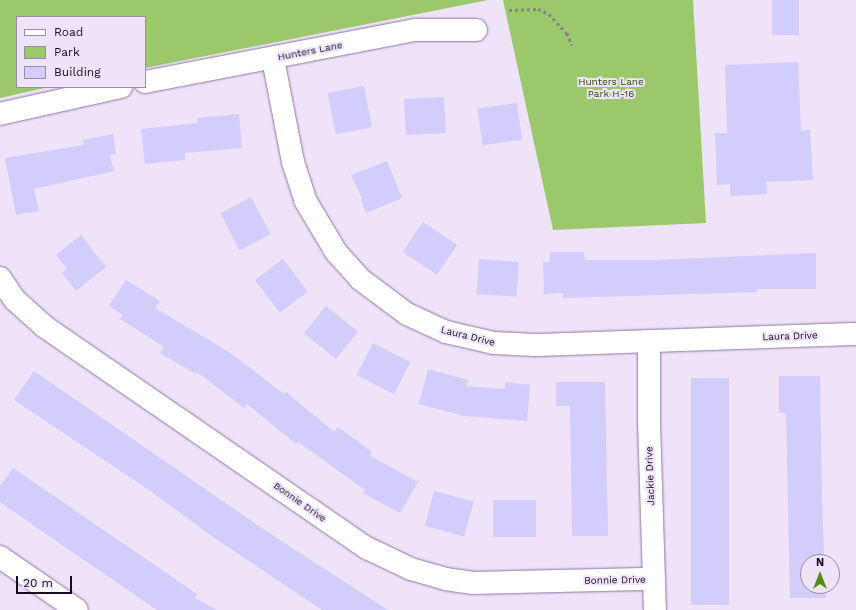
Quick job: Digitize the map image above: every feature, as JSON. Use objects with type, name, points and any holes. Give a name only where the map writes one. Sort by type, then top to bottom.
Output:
[{"type":"street","name":"Hunters Lane","points":[[146,82],[273,59],[416,30],[476,30]]},
{"type":"street","name":"Laura Drive","points":[[273,59],[293,162],[305,200],[336,252],[360,279],[385,300],[406,314],[446,332],[494,344],[535,345],[856,334]]},
{"type":"street","points":[[0,114],[117,88]]},
{"type":"street","name":"Bonnie Drive","points":[[0,278],[15,300],[45,327],[367,548],[411,569],[445,579],[472,582],[654,579]]},
{"type":"street","name":"Jackie Drive","points":[[649,341],[648,422],[655,610]]},
{"type":"street","points":[[0,557],[78,610]]},
{"type":"path","points":[[509,10],[538,10],[549,14],[563,27],[572,45]]},
{"type":"green space","points":[[0,0],[488,0],[146,68],[146,16],[16,16],[16,88],[45,88],[0,98]]},
{"type":"green space","name":"Hunters Lane Park H-16","points":[[503,0],[693,0],[706,223],[553,230]]},
{"type":"building","points":[[772,0],[799,0],[799,35],[772,35]]},
{"type":"building","points":[[798,62],[801,131],[810,130],[813,180],[766,182],[767,194],[730,196],[730,184],[717,185],[715,133],[727,133],[725,65]]},
{"type":"building","points":[[364,86],[372,127],[336,134],[328,93]]},
{"type":"building","points":[[444,97],[446,133],[406,135],[404,99]]},
{"type":"building","points":[[517,103],[522,140],[483,145],[477,109]]},
{"type":"building","points":[[239,114],[242,148],[185,153],[185,160],[145,164],[141,129],[198,123],[197,118]]},
{"type":"building","points":[[113,134],[116,154],[110,155],[114,171],[34,189],[39,211],[16,215],[5,158],[84,145],[83,140]]},
{"type":"building","points":[[387,161],[402,198],[366,213],[361,200],[362,198],[351,175]]},
{"type":"building","points":[[251,197],[271,234],[240,251],[220,213]]},
{"type":"building","points":[[423,222],[457,245],[437,275],[403,252]]},
{"type":"building","points":[[81,235],[106,267],[76,291],[62,273],[67,269],[56,255]]},
{"type":"building","points":[[550,252],[584,252],[585,260],[655,260],[816,253],[816,289],[757,289],[757,292],[563,298],[563,293],[544,294],[543,262],[550,262]]},
{"type":"building","points":[[283,259],[308,292],[280,313],[255,280]]},
{"type":"building","points":[[479,259],[519,262],[516,297],[477,294]]},
{"type":"building","points":[[126,280],[160,301],[155,308],[229,352],[284,394],[286,392],[334,432],[338,427],[372,452],[370,456],[418,482],[400,513],[363,493],[365,490],[298,442],[296,444],[247,404],[244,408],[197,372],[196,374],[160,353],[164,347],[120,319],[123,315],[109,306]]},
{"type":"building","points":[[326,306],[358,332],[336,359],[304,333]]},
{"type":"building","points":[[373,343],[410,362],[394,394],[357,375]]},
{"type":"building","points":[[428,369],[468,380],[466,386],[505,389],[505,382],[530,385],[527,421],[464,416],[419,404]]},
{"type":"building","points":[[34,371],[269,533],[388,610],[322,610],[210,535],[152,492],[14,400]]},
{"type":"building","points":[[779,376],[820,376],[824,554],[800,554],[800,594],[826,594],[826,598],[790,598],[786,413],[779,413]]},
{"type":"building","points":[[691,378],[729,378],[729,605],[691,605]]},
{"type":"building","points":[[556,382],[605,382],[608,536],[572,536],[570,406],[556,406]]},
{"type":"building","points":[[13,468],[197,594],[195,598],[217,610],[157,610],[27,521],[0,502],[0,486]]},
{"type":"building","points":[[434,491],[474,502],[464,536],[425,526]]},
{"type":"building","points":[[493,500],[536,500],[536,537],[493,537]]}]
